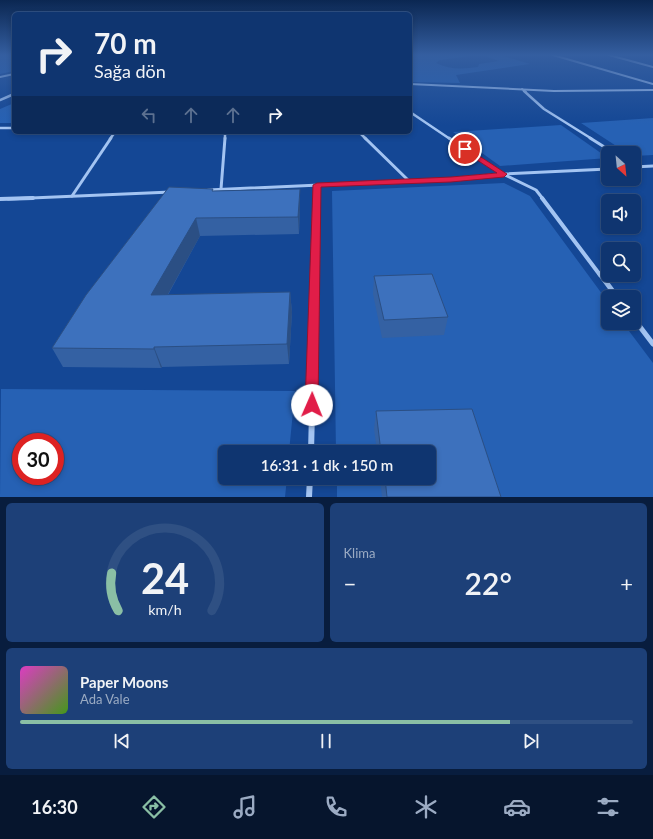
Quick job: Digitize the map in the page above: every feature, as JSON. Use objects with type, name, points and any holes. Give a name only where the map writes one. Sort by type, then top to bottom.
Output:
[{"type":"street","points":[[633,78],[653,84]]},
{"type":"street","points":[[412,84],[554,91],[653,90]]},
{"type":"street","points":[[522,89],[544,109],[603,146]]},
{"type":"street","points":[[0,100],[12,95]]},
{"type":"street","points":[[412,113],[504,174],[536,190],[612,290]]},
{"type":"street","points":[[0,128],[12,128]]},
{"type":"street","points":[[72,196],[114,134]]},
{"type":"street","points":[[221,189],[225,134]]},
{"type":"street","points":[[361,134],[409,182]]},
{"type":"street","points":[[641,167],[653,166]]},
{"type":"street","points":[[205,190],[409,182],[504,174],[601,169]]},
{"type":"street","points":[[311,445],[317,185]]},
{"type":"street","points":[[0,199],[174,191]]},
{"type":"street","points":[[641,328],[653,344]]},
{"type":"street","points":[[310,485],[310,497]]},
{"type":"shaded area","points":[[412,78],[458,78],[460,83],[412,82]]},
{"type":"shaded area","points":[[12,104],[12,123],[0,123],[0,109]]},
{"type":"shaded area","points":[[653,118],[653,155],[641,156],[641,146],[616,146],[581,123]]},
{"type":"shaded area","points":[[561,125],[601,153],[601,159],[500,166],[453,132]]},
{"type":"shaded area","points":[[504,183],[530,196],[601,292],[601,330],[628,330],[653,363],[653,497],[337,497],[337,485],[436,485],[436,445],[336,445],[332,191]]},
{"type":"shaded area","points":[[1,389],[295,391],[290,445],[218,445],[218,485],[286,485],[285,497],[0,497]]},
{"type":"building","points":[[169,187],[213,189],[212,191],[300,189],[298,217],[196,218],[151,295],[290,292],[287,344],[154,347],[154,349],[52,348],[86,295]]},
{"type":"building","points":[[432,274],[448,317],[384,320],[374,276]]},
{"type":"building","points":[[472,409],[501,497],[387,497],[386,485],[436,485],[436,445],[380,445],[376,411]]},
{"type":"route","points":[[312,405],[317,185],[451,180],[504,174],[465,149]]}]
